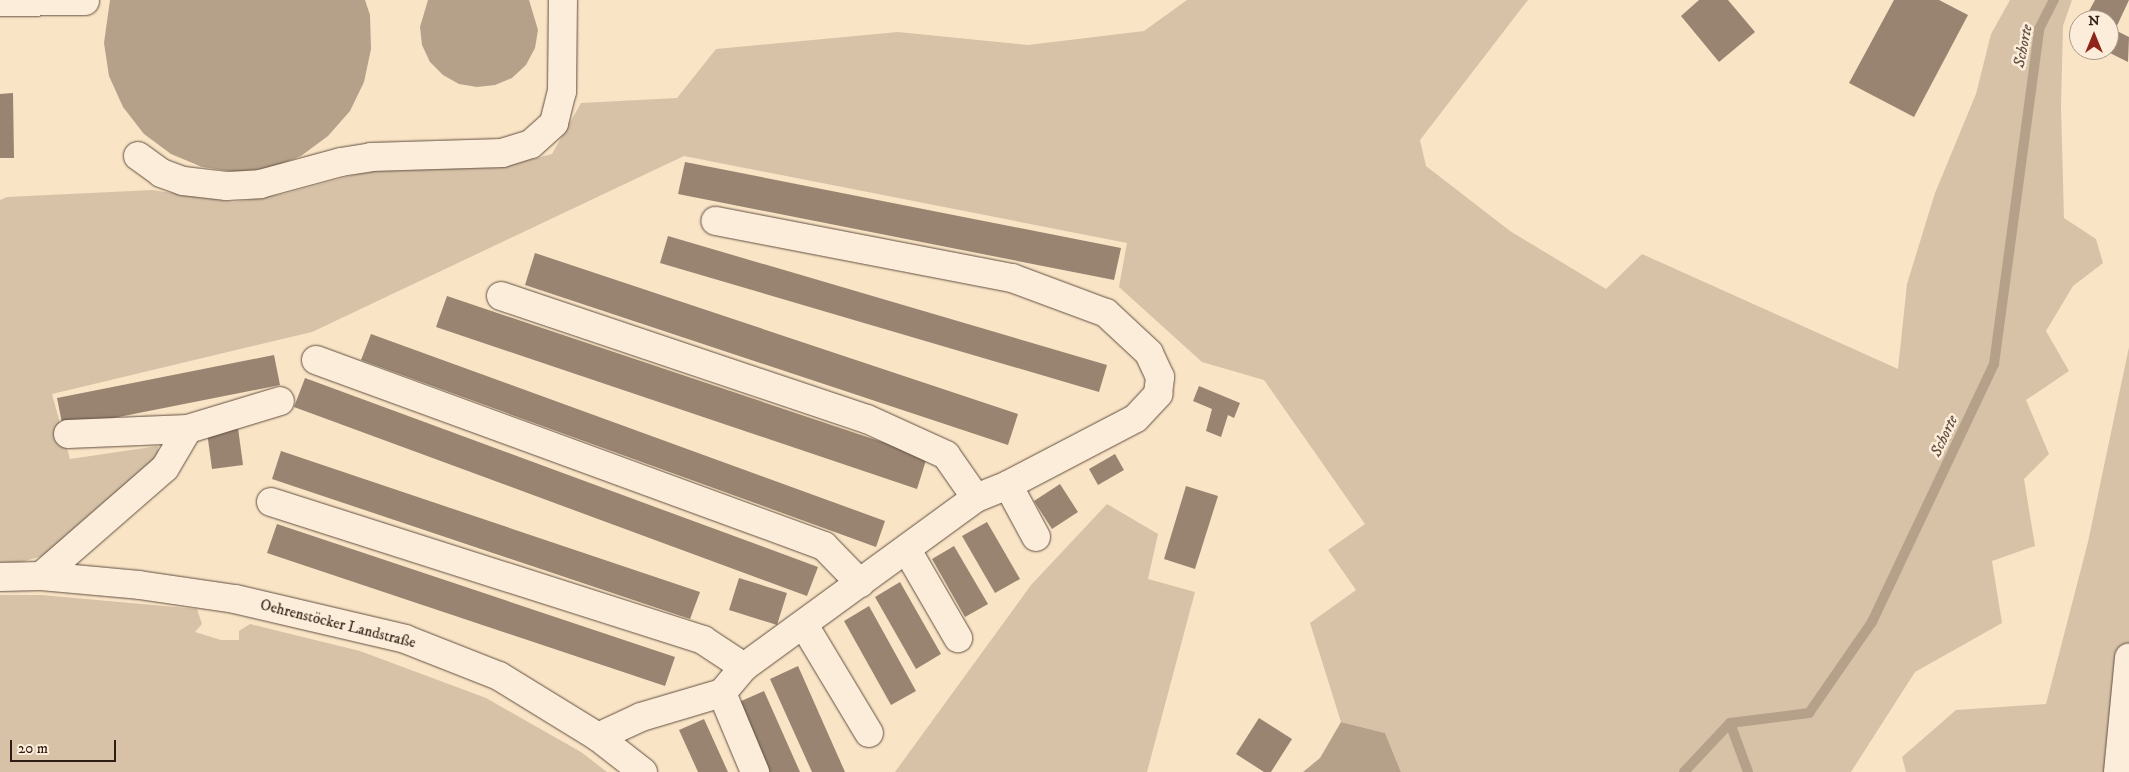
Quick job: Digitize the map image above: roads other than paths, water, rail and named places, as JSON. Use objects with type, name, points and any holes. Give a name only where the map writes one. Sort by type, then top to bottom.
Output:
[{"type":"street","points":[[138,156],[161,173],[183,182],[227,186],[260,184],[341,162],[371,157],[502,153],[531,144],[554,123],[562,92],[563,0]]},
{"type":"street","points":[[0,2],[85,1]]},
{"type":"street","points":[[598,737],[641,717],[722,693],[744,667],[976,498],[1008,485],[1136,418],[1158,394],[1160,376],[1149,353],[1106,313],[1012,278],[715,221]]},
{"type":"street","points":[[500,296],[867,419],[946,455],[976,498]]},
{"type":"street","points":[[316,360],[824,546],[860,583]]},
{"type":"street","points":[[68,434],[188,429],[280,401]]},
{"type":"street","points":[[41,576],[164,468],[188,429]]},
{"type":"street","points":[[1008,485],[1036,537]]},
{"type":"street","points":[[271,502],[703,640],[744,667]]},
{"type":"street","points":[[907,550],[958,638]]},
{"type":"street","name":"Oehrenstöcker Landstraße","points":[[0,577],[41,576],[235,599],[405,639],[499,676],[598,737],[643,772]]},
{"type":"street","points":[[804,625],[869,733]]},
{"type":"street","points":[[2118,772],[2129,658]]},
{"type":"street","points":[[722,693],[755,772]]},
{"type":"waterway","name":"Schorte","points":[[1684,772],[1730,723],[1809,713],[1872,622],[1994,364],[2039,29],[2054,0]]},
{"type":"waterway","points":[[1730,723],[1748,772]]}]
